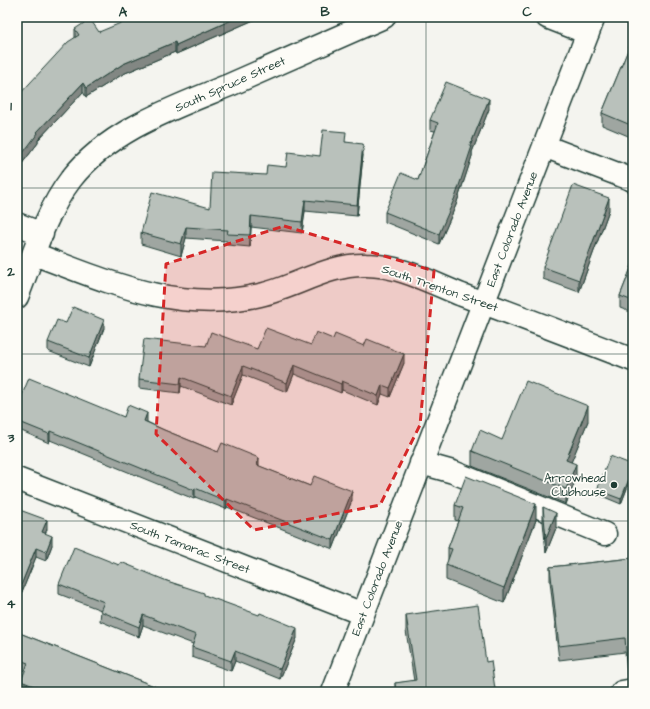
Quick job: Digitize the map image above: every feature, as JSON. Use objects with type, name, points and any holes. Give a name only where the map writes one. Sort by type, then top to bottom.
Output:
[{"type":"street","name":"South Spruce Street","points":[[17,297],[55,205],[83,165],[102,149],[143,123],[384,17]]},
{"type":"street","points":[[547,17],[591,25]]},
{"type":"street","name":"East Colorado Avenue","points":[[333,692],[591,25]]},
{"type":"street","points":[[544,146],[633,180]]},
{"type":"street","points":[[17,224],[42,234]]},
{"type":"street","name":"South Trenton Street","points":[[34,254],[128,289],[154,295],[183,299],[219,300],[258,296],[345,266],[366,265],[402,272],[633,360]]},
{"type":"street","points":[[421,463],[454,472],[605,534]]},
{"type":"street","name":"South Tamarac Street","points":[[17,479],[363,614]]},
{"type":"street","points":[[622,692],[633,690]]},
{"type":"highlighted area","points":[[284,226],[434,271],[420,425],[380,505],[254,530],[156,434],[166,264]]},
{"type":"building","points":[[135,17],[238,17],[176,45],[175,42],[123,64],[86,88],[83,83],[37,132],[38,133],[17,161],[17,97],[68,42],[79,35],[75,29],[90,19],[99,32]]},
{"type":"building","points":[[633,38],[633,126],[602,113]]},
{"type":"building","points":[[446,82],[489,99],[470,146],[472,146],[456,195],[439,234],[385,212],[401,173],[418,180],[438,123],[430,120]]},
{"type":"building","points":[[323,130],[346,132],[345,142],[363,144],[357,205],[305,200],[302,222],[251,216],[250,235],[227,234],[228,230],[186,227],[181,244],[141,233],[152,192],[210,208],[212,172],[266,175],[267,165],[286,167],[288,152],[320,156]]},
{"type":"building","points":[[573,185],[609,198],[579,280],[543,267]]},
{"type":"building","points":[[633,263],[633,301],[620,296]]},
{"type":"building","points":[[73,307],[104,320],[89,358],[48,342],[57,320],[66,323]]},
{"type":"building","points":[[266,328],[311,345],[316,332],[333,339],[335,334],[364,346],[367,339],[404,354],[390,388],[382,385],[378,396],[342,381],[341,384],[294,365],[287,383],[243,366],[231,396],[181,377],[180,384],[139,379],[144,339],[206,346],[211,332],[257,349]]},
{"type":"building","points":[[29,378],[124,417],[128,405],[147,413],[144,421],[164,430],[218,452],[222,443],[259,458],[257,465],[310,486],[314,476],[352,491],[333,540],[227,499],[226,501],[195,488],[194,490],[50,431],[49,434],[17,421],[17,407]]},
{"type":"building","points":[[526,381],[588,406],[566,460],[576,464],[566,489],[472,451],[480,430],[502,440]]},
{"type":"building","name":"Arrowhead Clubhouse","points":[[610,456],[633,465],[633,469],[621,499],[597,490]]},
{"type":"building","points":[[466,476],[536,504],[504,588],[446,565],[452,549],[448,548],[463,508],[455,505]]},
{"type":"building","points":[[543,507],[556,513],[546,538]]},
{"type":"building","points":[[17,509],[47,520],[42,532],[52,536],[46,552],[36,548],[17,595]]},
{"type":"building","points":[[74,547],[119,565],[121,562],[167,581],[204,593],[204,595],[259,615],[260,613],[297,628],[280,669],[235,651],[231,661],[192,647],[196,635],[143,615],[139,627],[100,611],[104,602],[59,584]]},
{"type":"building","points":[[633,558],[633,661],[627,662],[625,638],[559,646],[550,567]]},
{"type":"building","points":[[478,605],[486,662],[491,661],[495,689],[478,692],[396,692],[395,683],[416,680],[406,615]]},
{"type":"building","points":[[17,632],[169,692],[49,692],[21,681],[28,663],[17,659]]},
{"type":"building","points":[[175,689],[183,692],[174,692]]},
{"type":"place","name":"Arrowhead Clubhouse","points":[[614,485]]}]
